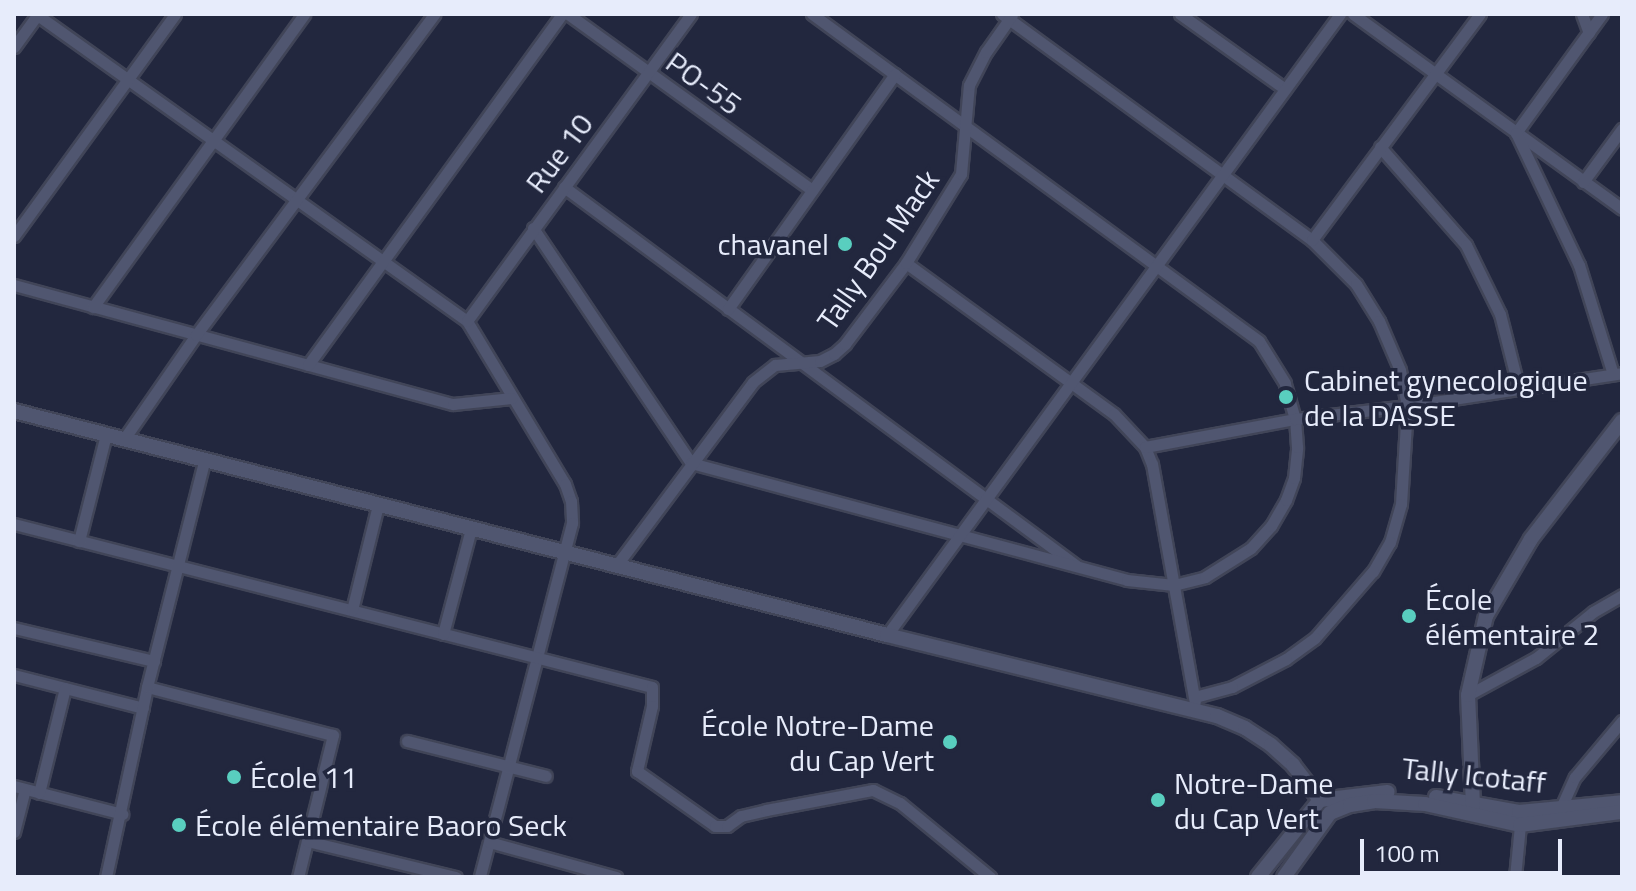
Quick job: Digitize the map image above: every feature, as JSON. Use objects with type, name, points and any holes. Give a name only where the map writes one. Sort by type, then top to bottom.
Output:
[{"type":"street","points":[[14,47],[37,14],[467,321],[565,484],[571,501],[572,523],[480,877]]},
{"type":"street","points":[[14,236],[175,14]]},
{"type":"street","points":[[93,307],[304,14]]},
{"type":"street","points":[[124,439],[196,335],[434,14]]},
{"type":"street","points":[[308,365],[565,14]]},
{"type":"street","name":"PO-55","points":[[565,14],[812,190]]},
{"type":"street","name":"Rue 10","points":[[467,321],[691,14]]},
{"type":"street","points":[[533,228],[691,463],[1084,571],[1127,580],[1174,585],[1205,577],[1229,564],[1271,526],[1294,478],[1295,419],[1285,383],[1259,341],[812,14]]},
{"type":"street","points":[[1180,14],[1285,89]]},
{"type":"street","points":[[887,635],[1340,14]]},
{"type":"street","points":[[1353,14],[1622,209]]},
{"type":"street","points":[[1312,240],[1480,14]]},
{"type":"street","points":[[1582,14],[1589,33]]},
{"type":"street","points":[[1516,133],[1602,14]]},
{"type":"street","points":[[1008,16],[1221,176],[1312,240],[1356,284],[1379,321],[1400,370],[1407,406],[1401,504],[1390,542],[1373,571],[1334,619],[1286,659],[1195,704]]},
{"type":"street","name":"Tally Bou Mack","points":[[616,566],[763,371],[775,365],[820,361],[845,344],[906,263],[954,191],[966,155],[969,85],[1008,16]]},
{"type":"street","points":[[728,309],[895,74]]},
{"type":"street","points":[[1583,182],[1622,129]]},
{"type":"street","points":[[1145,447],[1295,419],[1407,406],[1617,373],[1579,265],[1516,133]]},
{"type":"street","points":[[1380,147],[1466,245],[1500,314],[1519,389]]},
{"type":"street","points":[[564,187],[1084,571]]},
{"type":"street","points":[[906,263],[1114,414],[1145,447],[1152,464],[1195,704]]},
{"type":"street","points":[[14,285],[453,404],[512,398]]},
{"type":"street","points":[[14,411],[887,635],[1195,704],[1245,728],[1271,745],[1293,765],[1320,800],[1258,877]]},
{"type":"street","points":[[1473,805],[1468,695],[1486,616],[1531,539],[1622,421]]},
{"type":"street","points":[[79,541],[106,434]]},
{"type":"street","points":[[106,877],[147,687],[204,461]]},
{"type":"street","points":[[352,610],[378,505]]},
{"type":"street","points":[[14,524],[652,687],[652,706],[637,771],[715,826],[727,826],[741,816],[766,810],[873,790],[900,803],[990,877]]},
{"type":"street","points":[[443,634],[471,529]]},
{"type":"street","points":[[1468,695],[1536,658],[1593,612],[1622,595]]},
{"type":"street","points":[[14,628],[154,661]]},
{"type":"street","points":[[14,675],[143,708]]},
{"type":"street","points":[[147,687],[333,735],[298,877]]},
{"type":"street","points":[[39,793],[65,688]]},
{"type":"street","points":[[1560,810],[1575,777],[1622,721]]},
{"type":"street","points":[[407,741],[546,776]]},
{"type":"street","points":[[14,832],[19,787],[122,814]]},
{"type":"street","name":"Tally Icotaff","points":[[1320,800],[1396,792],[1519,812],[1622,802]]},
{"type":"street","name":"Tally Icotaff","points":[[1284,877],[1330,813],[1350,805],[1401,801],[1520,825],[1622,812]]},
{"type":"street","points":[[1515,877],[1520,825]]},
{"type":"street","points":[[307,841],[456,877]]},
{"type":"street","points":[[489,842],[616,877]]},
{"type":"place","name":"chavanel","points":[[845,244]]},
{"type":"place","name":"Cabinet gynecologique de la DASSE","points":[[1286,397]]},
{"type":"place","name":"École élémentaire 2","points":[[1409,616]]},
{"type":"place","name":"École Notre-Dame du Cap Vert","points":[[950,742]]},
{"type":"place","name":"École 11","points":[[234,777]]},
{"type":"place","name":"Notre-Dame du Cap Vert","points":[[1158,800]]},
{"type":"place","name":"École élémentaire Baoro Seck","points":[[179,825]]}]
